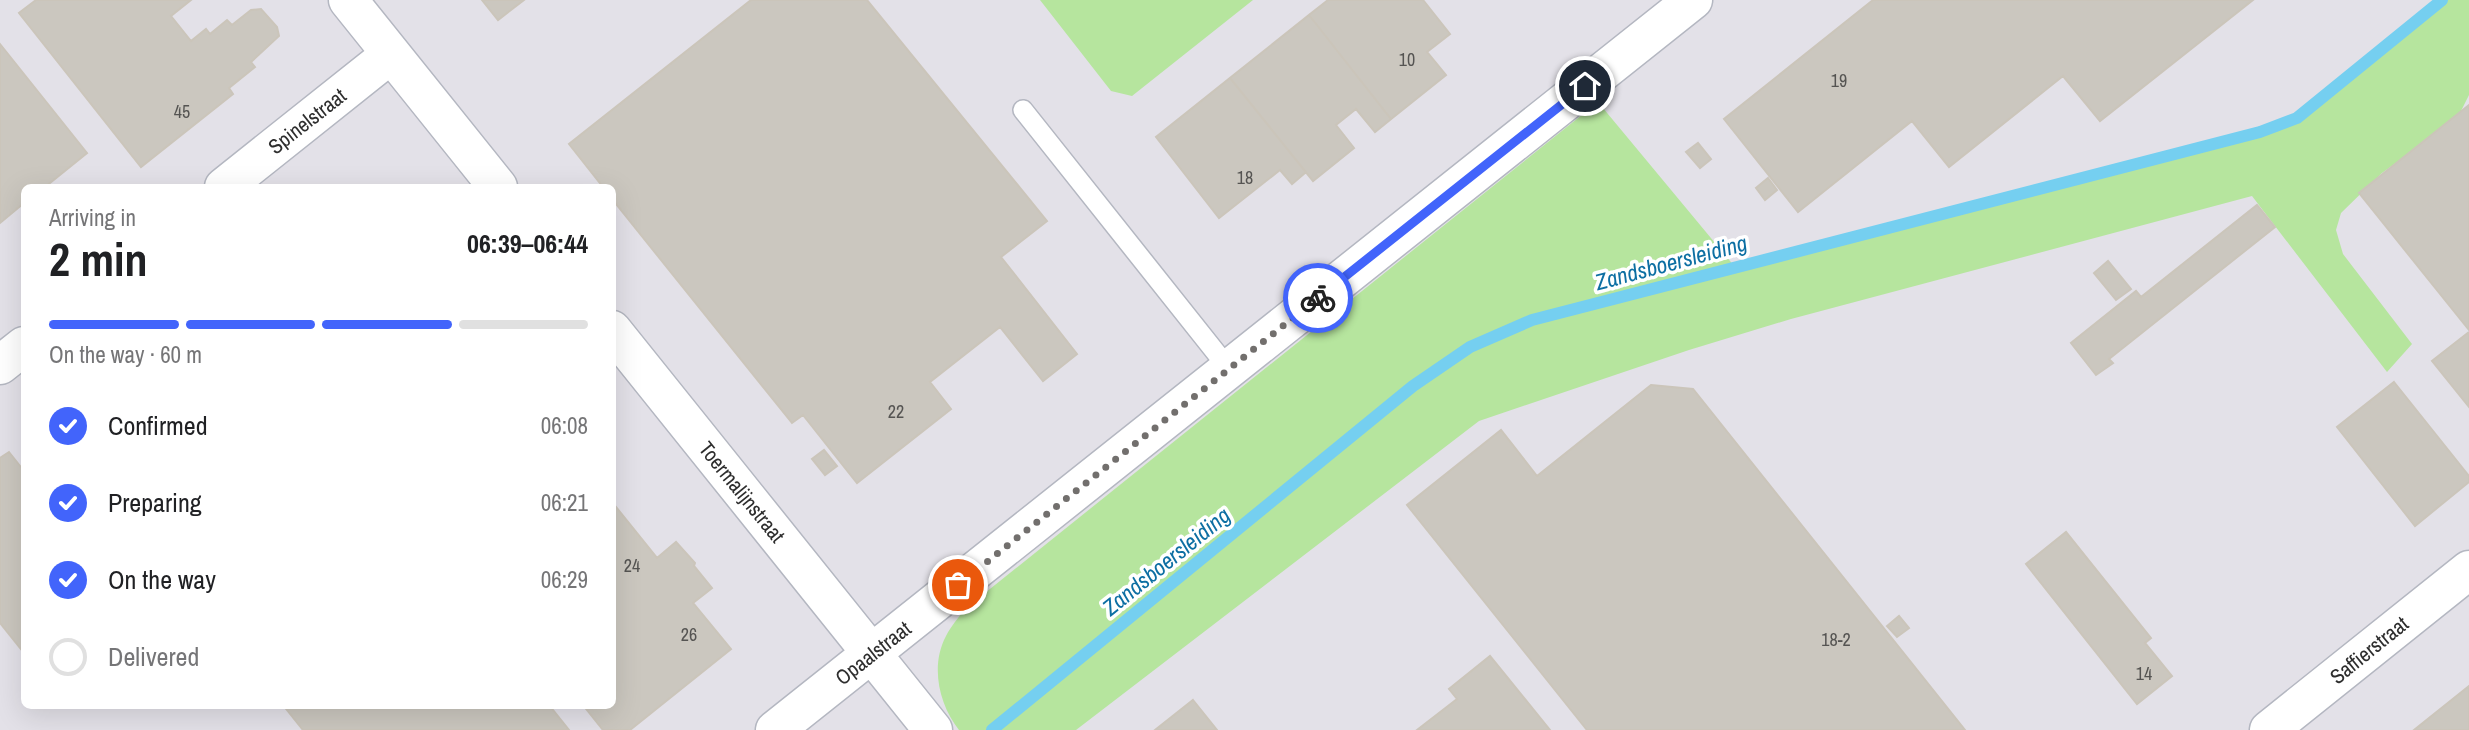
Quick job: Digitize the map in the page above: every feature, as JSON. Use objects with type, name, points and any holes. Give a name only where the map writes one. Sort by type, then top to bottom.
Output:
[{"type":"street","points":[[348,0],[496,184]]},
{"type":"street","name":"Opaalstraat","points":[[775,730],[1693,0]]},
{"type":"street","name":"Spinelstraat","points":[[228,184],[391,54]]},
{"type":"street","name":"Toermalijnstraat","points":[[616,335],[933,730]]},
{"type":"street","points":[[0,365],[21,348]]},
{"type":"street","name":"Saffierstraat","points":[[2269,730],[2469,570]]},
{"type":"lane","points":[[1023,110],[1229,369]]},
{"type":"shaded area","points":[[0,0],[2469,0],[2469,730],[0,730]]},
{"type":"green space","points":[[1040,0],[1253,0],[1132,96],[1111,91]]},
{"type":"green space","points":[[2442,0],[2469,0],[2469,95],[2457,119],[2382,173],[2341,213],[2336,230],[2343,254],[2412,344],[2387,372],[2252,196],[1791,319],[1689,350],[1479,421],[1076,730],[959,730],[946,709],[939,685],[938,660],[946,636],[965,609],[1598,102],[1735,267],[2260,132],[2297,118]]},
{"type":"building","points":[[36,0],[191,0],[171,16],[191,41],[206,29],[210,34],[227,20],[232,25],[251,10],[261,9],[277,27],[279,36],[251,62],[255,67],[229,88],[233,94],[141,167],[19,13]]},
{"type":"building","points":[[482,0],[524,0],[498,20]]},
{"type":"building","points":[[751,0],[867,0],[1047,221],[1001,257],[1077,354],[1043,381],[1000,327],[930,382],[951,409],[857,483],[803,415],[792,423],[616,204],[616,184],[601,184],[569,144]]},
{"type":"building","points":[[1328,0],[1423,0],[1450,34],[1427,52],[1446,75],[1391,119],[1309,15]]},
{"type":"building","points":[[1873,0],[2253,0],[2100,121],[2063,76],[1949,167],[1912,121],[1798,212],[1724,119]]},
{"type":"building","points":[[1309,15],[1391,119],[1375,132],[1356,109],[1336,125],[1354,148],[1313,181],[1230,78]]},
{"type":"building","points":[[0,44],[87,153],[49,184],[21,184],[21,206],[0,223]]},
{"type":"building","points":[[1230,78],[1306,172],[1292,184],[1280,170],[1219,218],[1156,137]]},
{"type":"building","points":[[2469,105],[2469,330],[2359,193]]},
{"type":"building","points":[[1698,143],[1711,159],[1700,168],[1686,152]]},
{"type":"building","points":[[1768,178],[1777,190],[1765,200],[1756,188]]},
{"type":"building","points":[[2257,205],[2275,227],[2109,359],[2113,363],[2096,375],[2071,343],[2136,291],[2141,297]]},
{"type":"building","points":[[2108,261],[2131,289],[2116,300],[2094,273]]},
{"type":"building","points":[[2469,332],[2469,407],[2432,361]]},
{"type":"building","points":[[2394,382],[2469,476],[2469,482],[2415,526],[2337,427]]},
{"type":"building","points":[[1651,385],[1693,389],[1965,730],[1587,730],[1407,505],[1501,430],[1537,476]]},
{"type":"building","points":[[824,450],[837,466],[825,475],[812,459]]},
{"type":"building","points":[[9,452],[21,467],[21,649],[0,623],[0,458]]},
{"type":"building","points":[[616,507],[657,558],[676,542],[695,563],[694,566],[712,588],[693,603],[731,649],[630,730],[603,730],[586,709],[616,709]]},
{"type":"building","points":[[2066,532],[2151,638],[2145,643],[2172,676],[2137,704],[2026,564]]},
{"type":"building","points":[[1899,616],[1909,628],[1897,637],[1887,626]]},
{"type":"building","points":[[1490,656],[1550,730],[1417,730],[1457,699],[1449,689]]},
{"type":"building","points":[[2469,686],[2469,730],[2414,730]]},
{"type":"building","points":[[1193,700],[1217,730],[1155,730]]},
{"type":"building","points":[[286,709],[552,709],[569,730],[303,730]]},
{"type":"waterway","name":"Zandsboersleiding","points":[[992,730],[1413,386],[1470,347],[1532,320],[2260,132],[2297,118],[2442,0]]},
{"type":"way so far","points":[[958,585],[1318,298]]},
{"type":"route","points":[[1318,298],[1585,86]]}]
